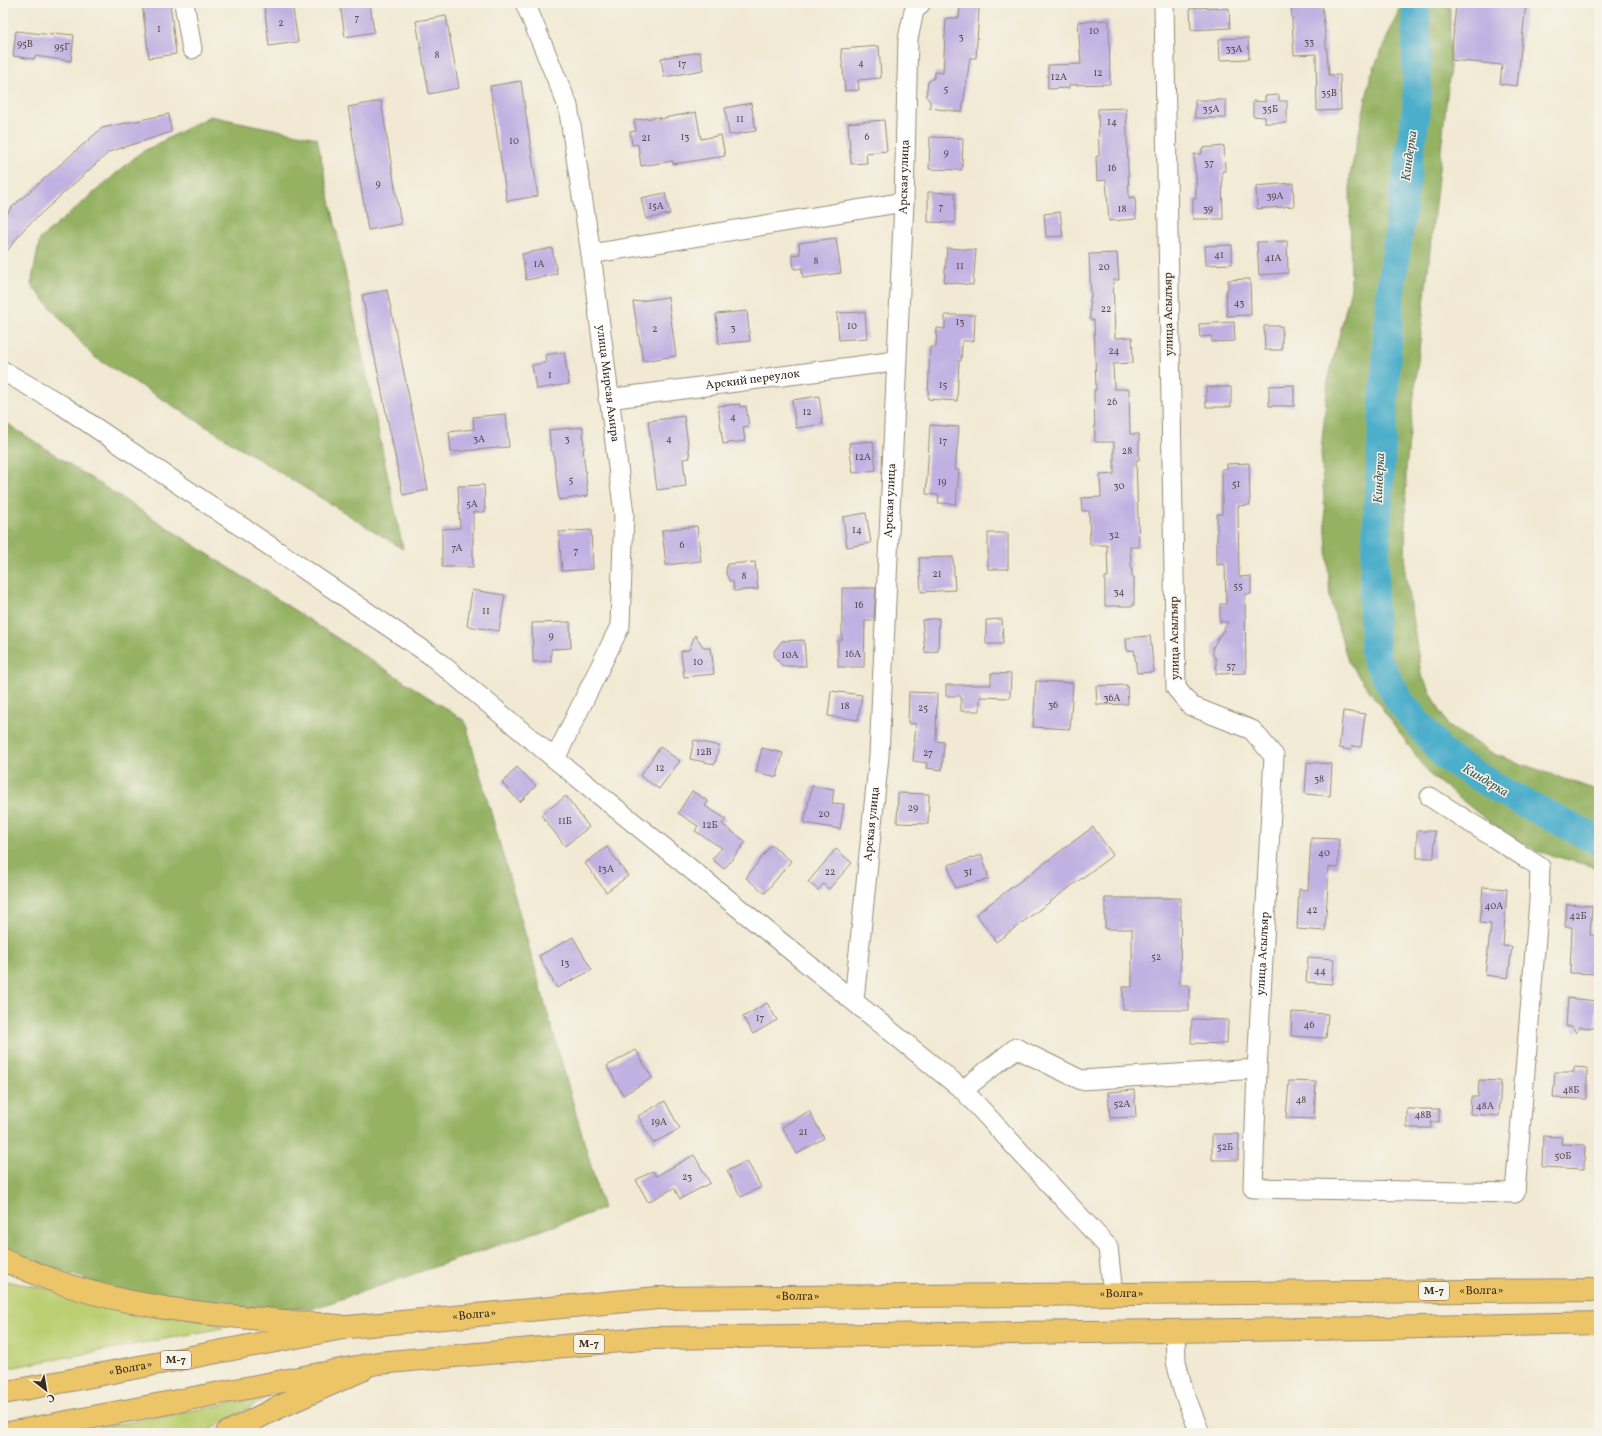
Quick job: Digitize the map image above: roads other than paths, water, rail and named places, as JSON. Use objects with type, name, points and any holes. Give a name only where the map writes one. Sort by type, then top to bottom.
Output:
[{"type":"main road","points":[[3,1260],[58,1283],[117,1299],[188,1312],[348,1327]]},
{"type":"main road","name":"«Волга»","points":[[3,1393],[348,1327],[658,1298],[1599,1290]]},
{"type":"main road","name":"М-7","points":[[9,1433],[378,1363],[653,1338],[1175,1331],[1599,1323]]},
{"type":"main road","points":[[227,1433],[275,1409],[378,1363]]},
{"type":"street","points":[[184,3],[192,49]]},
{"type":"street","name":"улица Мирсая Амира","points":[[526,3],[568,106],[591,254],[608,400],[624,514],[620,626],[554,759]]},
{"type":"street","name":"Арская улица","points":[[854,1000],[879,756],[904,202],[908,39],[914,10],[921,3]]},
{"type":"street","name":"улица Асылъяр","points":[[1164,3],[1176,688],[1191,706],[1252,730],[1274,756],[1257,1069],[1253,1188],[1515,1193],[1539,909],[1540,867],[1430,797]]},
{"type":"street","points":[[591,254],[904,202]]},
{"type":"street","name":"Арский переулок","points":[[608,400],[896,361]]},
{"type":"street","points":[[3,371],[62,405],[429,654],[554,759],[854,1000],[963,1090],[1108,1247],[1113,1294]]},
{"type":"street","points":[[963,1090],[1016,1048],[1081,1080],[1257,1069]]},
{"type":"street","points":[[1175,1331],[1176,1361],[1183,1390],[1200,1433]]},
{"type":"waterway","name":"Киндерка","points":[[1416,3],[1417,104],[1390,295],[1373,598],[1375,657],[1401,703],[1446,757],[1510,796],[1599,841]]}]
